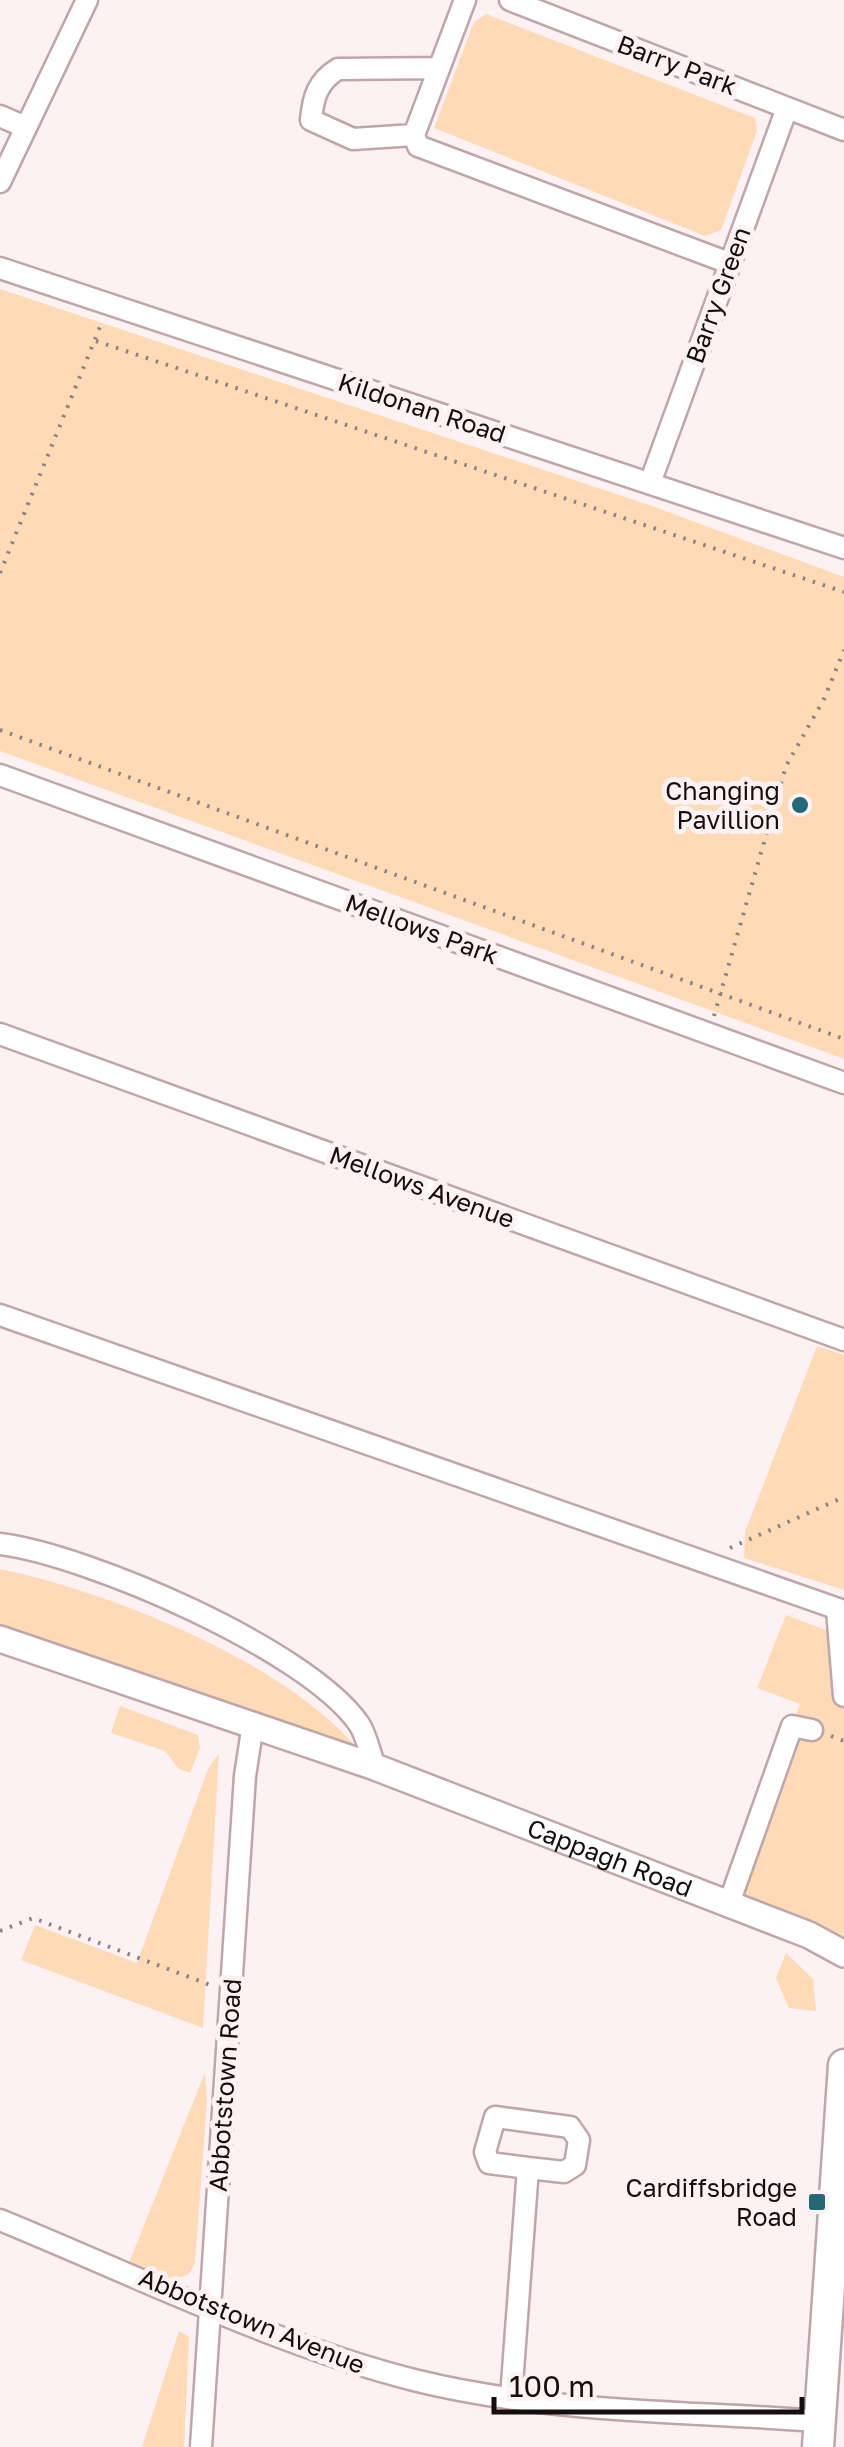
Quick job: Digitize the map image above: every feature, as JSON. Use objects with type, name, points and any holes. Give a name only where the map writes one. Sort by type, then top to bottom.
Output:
[{"type":"main road","points":[[818,2434],[844,2064]]},
{"type":"street","points":[[0,182],[87,0]]},
{"type":"street","points":[[465,0],[414,135],[418,146],[730,264]]},
{"type":"street","name":"Barry Park","points":[[510,0],[844,130]]},
{"type":"street","points":[[414,135],[353,139],[311,120],[312,104],[323,78],[338,70],[439,68]]},
{"type":"street","name":"Barry Green","points":[[650,483],[788,108]]},
{"type":"street","points":[[0,116],[25,128]]},
{"type":"street","name":"Kildonan Road","points":[[0,268],[844,548]]},
{"type":"street","name":"Mellows Park","points":[[0,775],[844,1083]]},
{"type":"street","name":"Mellows Avenue","points":[[0,1034],[844,1340]]},
{"type":"street","points":[[0,1315],[706,1559],[841,1610],[844,1696]]},
{"type":"street","points":[[0,1544],[38,1549],[96,1570],[270,1651],[331,1693],[360,1726],[375,1767]]},
{"type":"street","name":"Cappagh Road","points":[[0,1639],[375,1767],[844,1954]]},
{"type":"street","name":"Abbotstown Road","points":[[201,2447],[245,1776],[253,1724]]},
{"type":"street","points":[[728,1906],[792,1726],[812,1730]]},
{"type":"street","points":[[495,2117],[570,2127],[579,2140],[575,2165],[564,2172],[528,2168],[489,2163],[485,2152],[495,2117]]},
{"type":"street","points":[[510,2398],[528,2168]]},
{"type":"street","name":"Abbotstown Avenue","points":[[0,2220],[346,2361],[421,2382],[510,2398],[818,2434]]},
{"type":"path","points":[[0,572],[108,304]]},
{"type":"path","points":[[96,341],[844,592]]},
{"type":"path","points":[[708,1033],[722,996],[786,766],[824,699],[844,650]]},
{"type":"path","points":[[0,730],[844,1039]]},
{"type":"path","points":[[706,1559],[844,1497]]},
{"type":"path","points":[[0,1932],[32,1918],[231,1994]]},
{"type":"shaded area","points":[[486,14],[755,118],[757,131],[721,230],[705,236],[434,128],[474,22]]},
{"type":"shaded area","points":[[0,289],[652,506],[844,577],[844,1059],[0,751]]},
{"type":"shaded area","points":[[817,1346],[844,1355],[844,1590],[744,1558],[745,1532]]},
{"type":"shaded area","points":[[0,1569],[93,1595],[195,1636],[290,1690],[329,1720],[361,1753],[0,1628]]},
{"type":"shaded area","points":[[786,1615],[826,1630],[844,1628],[844,1954],[731,1905],[800,1704],[757,1688]]},
{"type":"shaded area","points":[[120,1706],[198,1735],[200,1748],[190,1773],[179,1769],[165,1751],[111,1733]]},
{"type":"shaded area","points":[[219,1753],[203,2028],[21,1960],[35,1925],[137,1963],[208,1769]]},
{"type":"shaded area","points":[[786,1953],[813,1979],[816,2011],[789,2008],[776,1978]]},
{"type":"shaded area","points":[[205,2072],[207,2101],[195,2263],[189,2274],[175,2279],[127,2268]]},
{"type":"shaded area","points":[[179,2331],[189,2337],[184,2447],[142,2447]]},
{"type":"place","name":"Changing Pavillion","points":[[800,805]]},
{"type":"place","name":"Cardiffsbridge Road","points":[[817,2202]]}]
